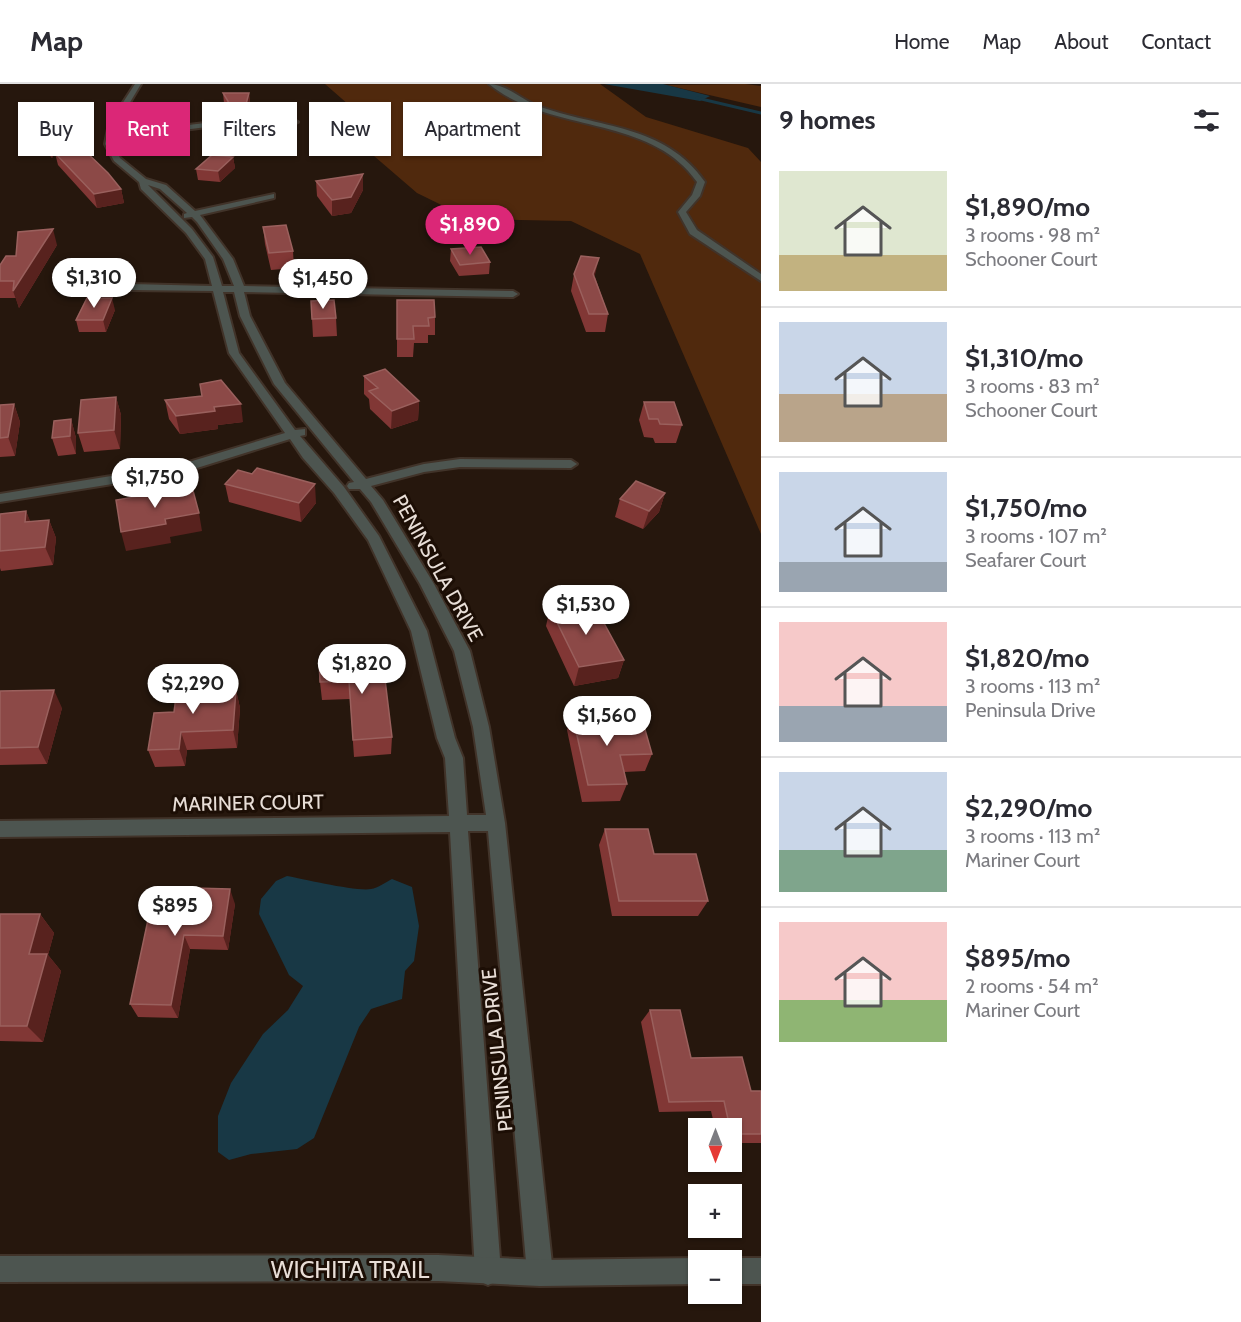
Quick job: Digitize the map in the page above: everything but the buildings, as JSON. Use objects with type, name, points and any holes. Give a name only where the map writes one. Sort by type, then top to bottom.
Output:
[{"type":"street","points":[[127,102],[138,84]]},
{"type":"street","points":[[492,84],[537,108],[632,134],[654,143],[677,157],[698,176],[701,182],[696,196],[682,212],[693,231],[761,278]]},
{"type":"street","name":"PENINSULA DRIVE","points":[[115,156],[143,181],[144,187],[185,216],[200,220],[228,259],[240,288],[238,295],[245,316],[280,384],[364,483],[427,584],[462,651],[481,727],[496,822],[540,1272]]},
{"type":"street","points":[[185,216],[271,196]]},
{"type":"street","name":"PENINSULA DRIVE","points":[[185,216],[210,259],[234,353],[307,455],[339,490],[374,539],[419,631],[446,738],[454,758],[488,1272]]},
{"type":"street","points":[[68,279],[110,286],[513,294]]},
{"type":"street","points":[[0,498],[181,469],[316,428]]},
{"type":"street","points":[[339,490],[424,468],[460,463],[571,464]]},
{"type":"street","name":"MARINER COURT","points":[[0,829],[496,822]]},
{"type":"street","name":"WICHITA TRAIL","points":[[0,1269],[438,1268],[488,1272],[688,1271]]},
{"type":"street","points":[[742,1271],[761,1271]]},
{"type":"shaded area","points":[[325,84],[600,84],[646,117],[748,148],[761,162],[761,534],[640,254],[571,221],[470,219],[417,193],[374,156],[391,156],[391,102],[346,102]]},
{"type":"shaded area","points":[[745,84],[761,86],[761,107],[666,85]]},
{"type":"water","points":[[604,84],[663,84],[710,96],[700,101]]},
{"type":"water","points":[[287,876],[355,889],[374,888],[392,879],[412,887],[419,926],[414,961],[405,971],[402,999],[371,1009],[359,1027],[314,1138],[297,1149],[251,1154],[229,1160],[218,1152],[218,1116],[231,1083],[263,1034],[288,1010],[303,986],[289,975],[259,914],[261,899],[276,881]]},
{"type":"waterway","points":[[697,98],[761,113]]}]
